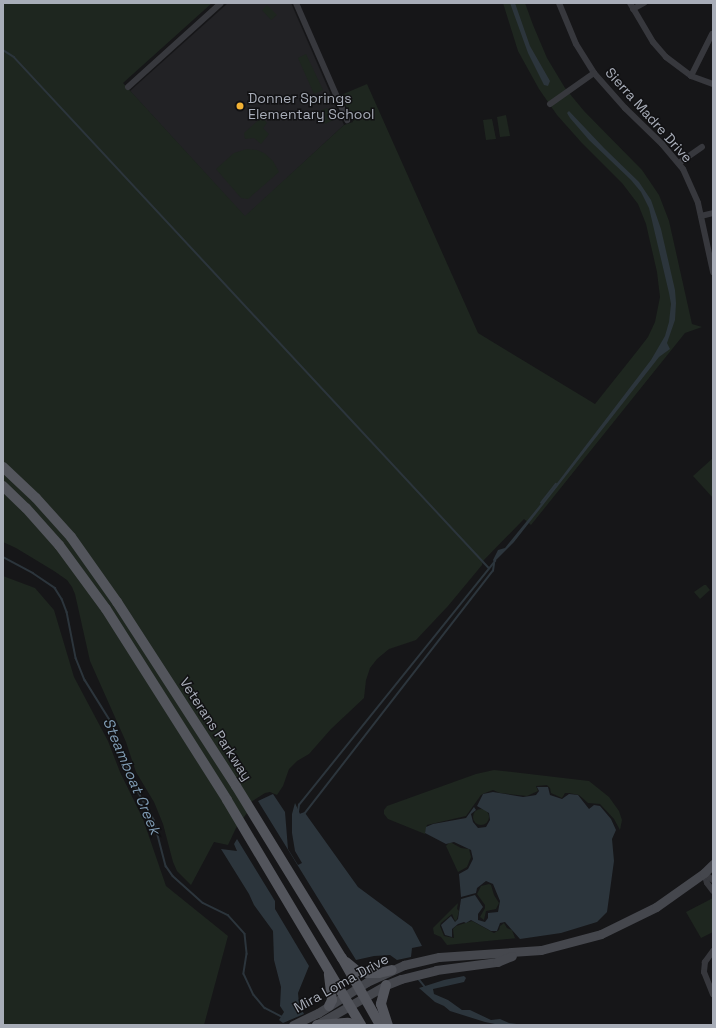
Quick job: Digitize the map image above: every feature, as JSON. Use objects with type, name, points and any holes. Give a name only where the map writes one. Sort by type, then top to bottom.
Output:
[{"type":"main road","name":"Veterans Parkway","points":[[3,467],[36,498],[71,537],[117,602],[236,786],[342,958],[380,1025]]},
{"type":"main road","name":"Veterans Parkway","points":[[3,486],[26,508],[59,545],[106,609],[227,800],[351,1006],[360,1025]]},
{"type":"main road","name":"Mira Loma Drive","points":[[293,1025],[307,1019],[358,988],[404,965],[439,957],[521,953],[575,942],[620,926],[656,907],[704,873],[713,864]]},
{"type":"main road","name":"Mira Loma Drive","points":[[316,1025],[386,985],[407,977],[426,972],[497,962],[521,953]]},
{"type":"main road","points":[[342,958],[357,971],[379,973],[392,970]]},
{"type":"main road","points":[[328,968],[332,984],[332,1000],[328,1006]]},
{"type":"main road","points":[[386,985],[381,1004],[388,1025]]},
{"type":"main road","points":[[316,1025],[348,1023],[360,1025]]},
{"type":"street","points":[[128,87],[221,3]]},
{"type":"street","points":[[296,3],[347,120]]},
{"type":"street","name":"Sierra Madre Drive","points":[[559,3],[570,32],[594,73],[679,163],[694,191],[713,272]]},
{"type":"street","points":[[630,3],[658,49],[675,65],[692,76],[713,84]]},
{"type":"street","points":[[633,9],[644,3]]},
{"type":"street","points":[[692,76],[712,34]]},
{"type":"street","points":[[550,104],[594,73]]},
{"type":"street","points":[[679,163],[702,147]]},
{"type":"street","points":[[701,216],[713,213]]},
{"type":"street","points":[[704,873],[713,880]]},
{"type":"street","points":[[704,873],[713,890]]},
{"type":"street","points":[[713,951],[705,962],[704,972],[713,994]]},
{"type":"shaded area","points":[[3,3],[212,3],[123,83],[245,216],[344,125],[353,122],[341,95],[367,84],[478,333],[595,404],[648,337],[655,322],[660,297],[657,272],[646,224],[638,204],[622,183],[581,142],[557,115],[539,89],[518,51],[503,3],[525,3],[547,58],[565,88],[584,111],[642,170],[659,195],[669,221],[692,324],[702,327],[685,333],[531,525],[524,519],[483,561],[482,565],[448,606],[416,640],[389,649],[377,659],[370,668],[366,680],[364,698],[331,729],[309,754],[297,761],[289,769],[283,786],[277,795],[270,792],[265,793],[251,802],[247,813],[236,828],[228,845],[214,842],[191,885],[177,871],[173,862],[163,824],[154,802],[136,772],[126,742],[90,661],[75,594],[72,587],[67,580],[54,571],[16,548],[3,542]]},
{"type":"shaded area","name":"Donner Springs Elementary School","points":[[228,3],[291,3],[344,125],[245,217],[130,91]]},
{"type":"shaded area","points":[[510,3],[515,3],[530,46],[550,81],[548,86],[544,85],[528,53]]},
{"type":"shaded area","points":[[267,5],[277,15],[271,20],[262,10]]},
{"type":"shaded area","points":[[306,54],[323,90],[314,94],[298,58]]},
{"type":"shaded area","points":[[327,108],[333,120],[325,124],[320,114],[322,110]]},
{"type":"shaded area","points":[[569,111],[639,182],[651,200],[661,229],[675,290],[675,320],[667,343],[670,349],[659,357],[514,542],[494,562],[493,560],[498,550],[505,548],[548,495],[651,360],[665,336],[669,322],[671,304],[649,208],[641,192],[631,180],[589,140],[570,118],[567,113]]},
{"type":"shaded area","points":[[506,115],[510,136],[500,137],[497,117]]},
{"type":"shaded area","points":[[262,117],[267,123],[263,128],[269,134],[261,144],[254,138],[245,139],[244,133]]},
{"type":"shaded area","points":[[492,119],[496,139],[486,140],[483,120]]},
{"type":"shaded area","points":[[247,149],[257,150],[264,153],[273,161],[279,172],[248,199],[241,198],[216,169],[234,153]]},
{"type":"shaded area","points":[[713,458],[713,498],[693,476]]},
{"type":"shaded area","points":[[3,576],[35,588],[54,610],[74,677],[108,741],[120,772],[143,819],[166,886],[228,936],[204,1025],[3,1025]]},
{"type":"shaded area","points":[[706,585],[710,590],[700,599],[694,592]]},
{"type":"shaded area","points":[[494,770],[589,781],[609,797],[619,811],[622,820],[620,830],[614,819],[600,804],[588,803],[579,795],[569,793],[565,793],[562,798],[551,793],[550,788],[547,785],[536,786],[538,791],[527,796],[500,793],[493,790],[485,793],[481,795],[466,816],[427,825],[425,834],[388,819],[384,814],[384,810],[387,806],[476,774]]},
{"type":"shaded area","points":[[537,787],[548,787],[550,795],[562,799],[569,794],[578,795],[589,809],[594,805],[600,806],[611,819],[616,830],[612,839],[614,861],[607,912],[597,922],[561,933],[520,939],[505,922],[500,923],[497,931],[491,931],[471,920],[466,923],[464,922],[458,924],[452,929],[452,937],[445,935],[441,925],[451,916],[455,922],[458,919],[461,899],[475,895],[483,907],[478,914],[478,920],[485,922],[488,918],[488,913],[498,912],[500,901],[493,884],[486,881],[477,888],[476,893],[461,897],[459,874],[468,869],[473,859],[471,850],[454,842],[446,844],[425,833],[426,827],[433,824],[466,818],[474,807],[476,810],[471,814],[473,822],[478,828],[486,827],[490,820],[489,813],[477,806],[483,794],[493,792],[523,797],[536,795],[539,791]]},
{"type":"shaded area","points":[[273,794],[285,812],[288,849],[298,865],[302,863],[295,851],[292,833],[292,814],[295,803],[300,814],[305,813],[358,887],[412,927],[422,946],[412,948],[411,957],[397,960],[390,955],[374,956],[356,960],[258,801]]},
{"type":"shaded area","points":[[481,809],[488,814],[489,817],[484,824],[481,825],[474,820],[473,817],[478,810]]},
{"type":"shaded area","points":[[237,839],[275,901],[275,909],[309,966],[298,993],[299,1004],[304,1014],[283,1023],[279,1020],[284,1012],[280,1006],[281,987],[274,960],[273,931],[254,905],[249,894],[221,849],[237,851],[234,844]]},
{"type":"shaded area","points":[[450,842],[461,848],[469,849],[471,857],[467,867],[458,872],[446,846]]},
{"type":"shaded area","points":[[491,885],[494,895],[499,903],[496,909],[486,911],[484,920],[480,917],[485,905],[477,894],[481,886]]},
{"type":"shaded area","points":[[713,898],[713,932],[701,938],[686,912]]},
{"type":"shaded area","points":[[458,903],[457,909],[459,911],[457,919],[455,921],[452,914],[441,923],[440,926],[444,936],[454,938],[453,929],[456,926],[472,921],[494,933],[499,930],[500,926],[504,923],[507,928],[512,930],[515,938],[518,938],[447,945],[441,937],[434,934],[433,928]]},
{"type":"shaded area","points":[[464,976],[466,978],[464,982],[433,989],[434,994],[448,1000],[462,1010],[470,1010],[491,1020],[500,1019],[509,1023],[524,1025],[500,1025],[450,1011],[444,1006],[435,1002],[419,988],[444,980]]},
{"type":"waterway","points":[[3,50],[14,57],[489,568]]},
{"type":"waterway","points":[[541,503],[556,484]]},
{"type":"waterway","name":"Steamboat Creek","points":[[3,557],[33,573],[55,588],[62,599],[67,612],[76,658],[85,680],[113,725],[131,779],[154,820],[166,866],[173,876],[203,903],[228,915],[245,934],[247,954],[244,974],[254,995],[265,1008],[283,1017]]},
{"type":"waterway","points":[[298,812],[299,805],[495,561]]},
{"type":"waterway","points":[[300,815],[305,813],[493,571],[494,564]]},
{"type":"waterway","points":[[418,978],[426,988]]},
{"type":"place","name":"Donner Springs Elementary School","points":[[240,106]]}]
